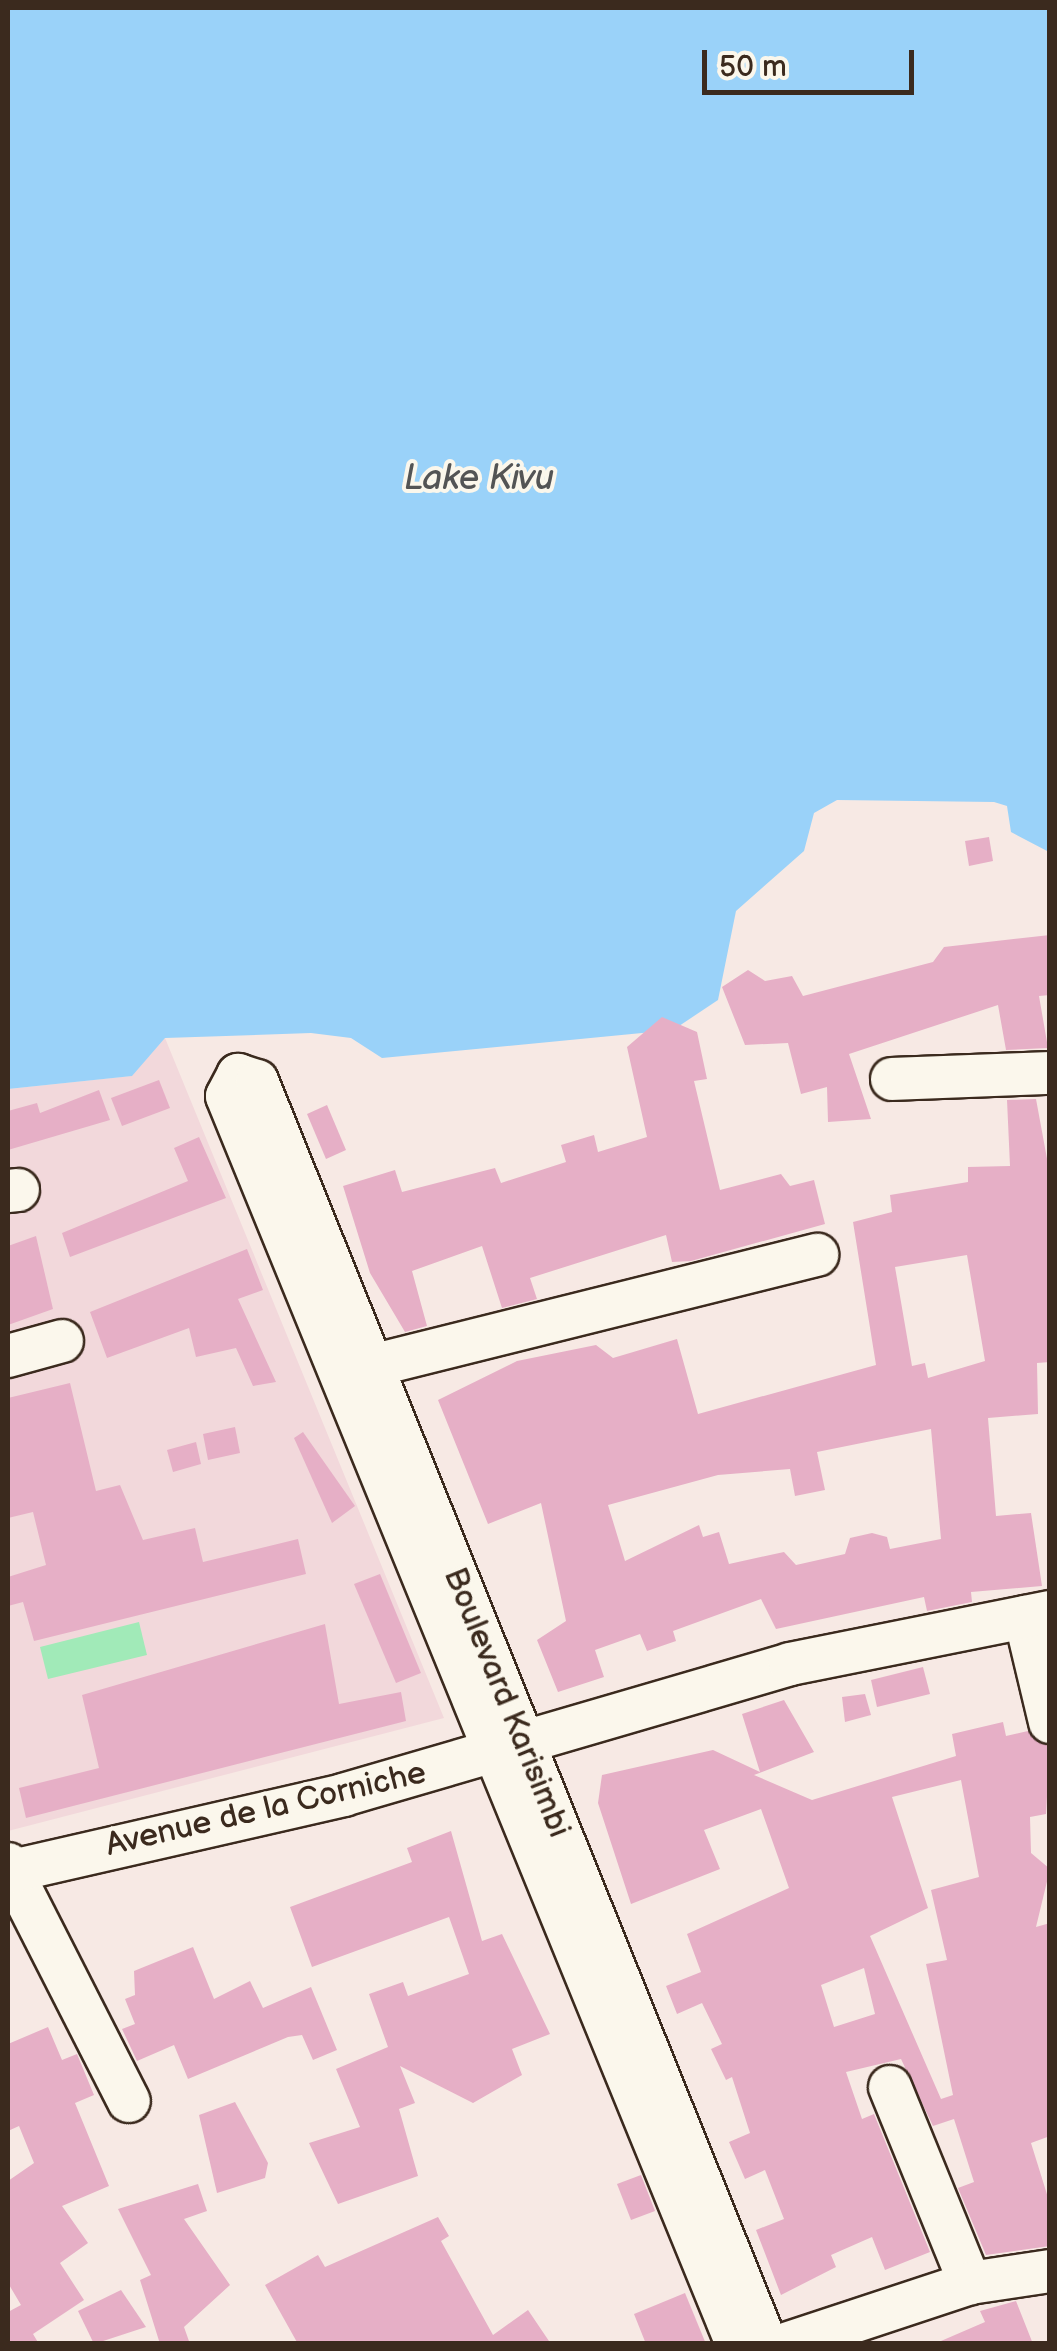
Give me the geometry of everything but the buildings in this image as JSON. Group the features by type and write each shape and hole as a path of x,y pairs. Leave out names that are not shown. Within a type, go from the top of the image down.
{"street":[{"path":"892,1079 1050,1073"},
{"name":"Boulevard Karisimbi","path":"507,1751 371,1366 256,1081 238,1075 227,1096 507,1751 766,2344"},
{"path":"371,1366 817,1255"},
{"path":"8,1356 62,1341"},
{"path":"1037,1615 1050,1722"},
{"name":"Avenue de la Corniche","path":"8,1869 507,1751 790,1664 1037,1615"},
{"path":"507,1751 737,2344"},
{"path":"8,1869 129,2100"},
{"path":"890,2088 970,2283"},
{"path":"786,2344 970,2283 1050,2271"}],"shaded area":[{"path":"165,1038 444,1718 8,1831 8,1089 131,1076"}],"green space":[{"path":"139,1622 147,1655 48,1679 40,1647"}],"water":[{"name":"Lake Kivu","path":"8,8 1049,8 1049,852 1011,832 1007,806 994,802 837,800 814,813 804,851 736,911 718,1000 673,1030 382,1058 351,1038 311,1033 165,1038 132,1076 8,1089"}]}
